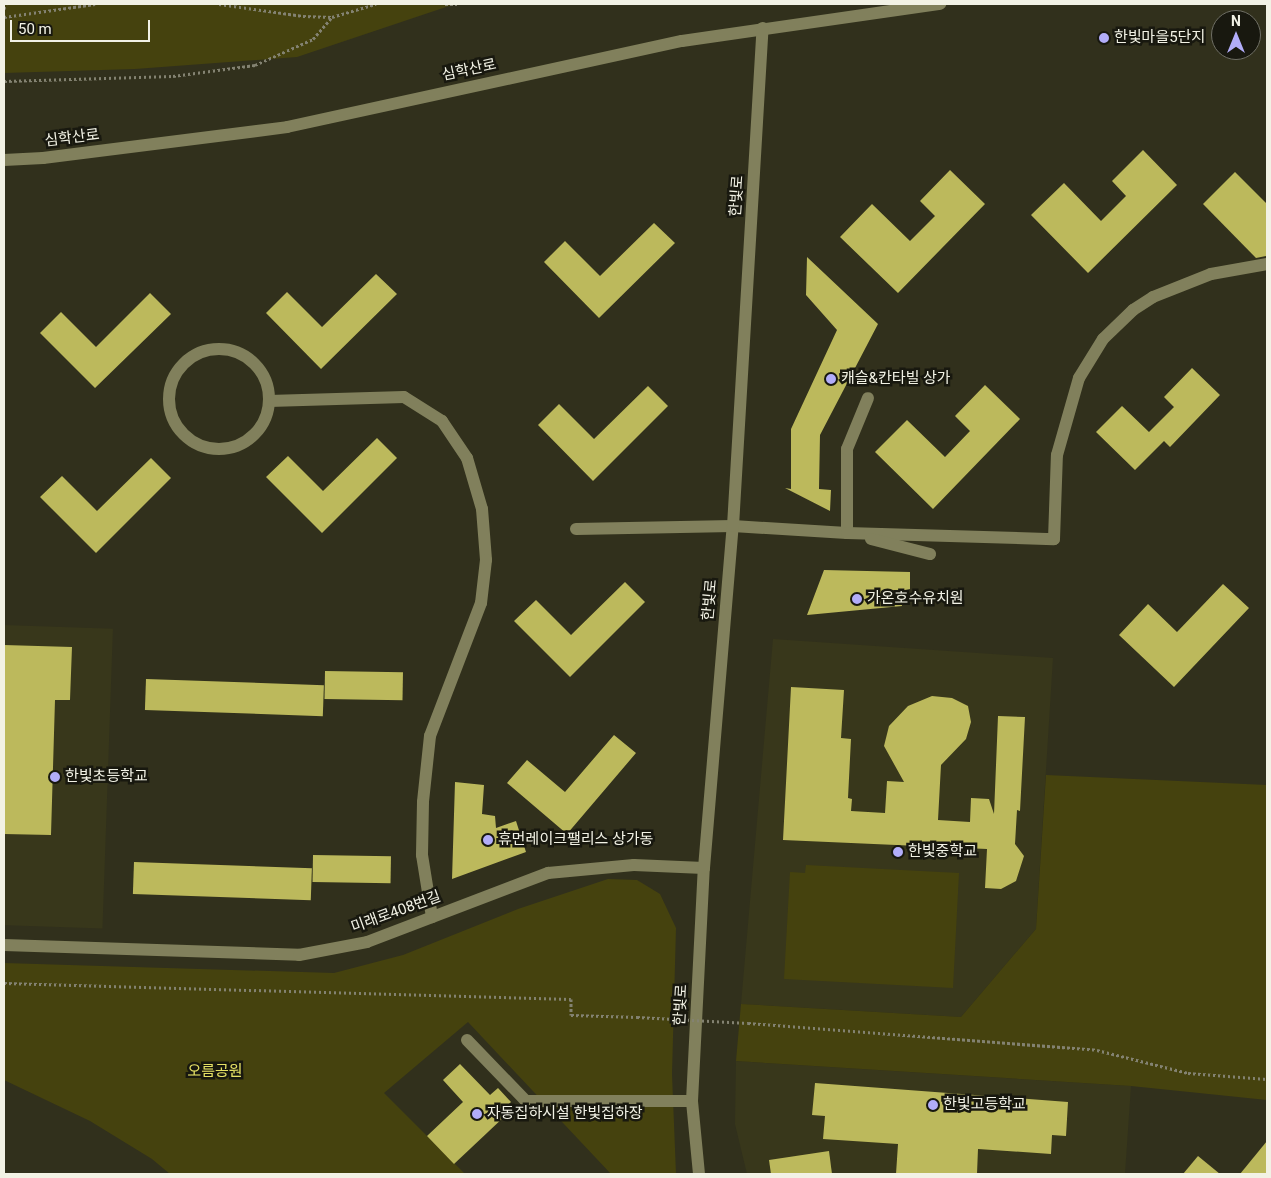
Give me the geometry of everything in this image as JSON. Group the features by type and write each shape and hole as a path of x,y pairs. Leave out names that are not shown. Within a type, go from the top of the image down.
{"street":[{"name":"심학산로","path":"4,160 43,158 286,126 682,41 940,4"},
{"name":"한빛로","path":"699,1174 692,1101 704,868 732,526 764,28"},
{"path":"576,529 732,526 847,533 1054,540 1057,455 1079,378 1103,339 1133,310 1153,297 1212,274 1267,264"},
{"path":"222,348 237,352 251,360 268,385 270,401 266,416 253,436 233,447 217,449 200,445 180,429 169,405 170,388 177,372 189,359 204,351 222,348"},
{"path":"270,401 404,396 442,421 467,458 482,509 486,560 481,603 430,736 423,802 422,855 432,917"},
{"path":"847,533 847,449 868,398"},
{"path":"847,533 930,554"},
{"name":"미래로408번길","path":"4,946 299,955 367,942 548,873 634,865 704,868"},
{"path":"467,1040 526,1101 692,1101"}],"path":[{"path":"4,9 6,4"},
{"path":"4,18 96,4"},
{"path":"219,4 303,16 332,17 376,4"},
{"path":"445,4 456,4"},
{"path":"4,81 173,76 255,65 313,39 332,17"},
{"path":"4,983 571,999 571,1015 748,1023 1097,1050 1188,1073 1267,1079"}],"shaded area":[{"name":"한빛초등학교","path":"4,625 113,629 102,929 4,925"},
{"name":"한빛중학교","path":"773,639 1053,658 1036,929 961,1017 741,1004"},
{"name":"한빛고등학교","path":"736,1061 1131,1086 1125,1174 747,1174 735,1124"}],"green space":[{"path":"4,4 455,4 297,57 135,69 4,73"},
{"path":"1046,775 1267,785 1267,1100 1131,1086 736,1061 741,1004 961,1017 1036,929"},
{"path":"806,865 959,873 953,988 784,979 790,872 805,873"},
{"name":"오름공원","path":"608,879 637,880 660,894 676,928 672,1074 676,1174 611,1174 468,1022 384,1093 465,1174 170,1174 152,1159 90,1121 4,1080 4,963 334,973 403,955 518,909"}],"building":[{"path":"1143,150 1177,185 1088,273 1031,215 1064,183 1101,221 1126,196 1112,181"},
{"path":"950,170 985,204 898,293 840,237 872,204 910,241 935,216 920,201"},
{"path":"1235,172 1267,204 1266,256 1256,258 1203,204"},
{"path":"654,223 675,243 599,318 544,262 565,241 600,276"},
{"name":"캐슬&칸타빌 상가","path":"807,257 878,324 820,435 819,489 831,490 830,511 785,488 791,489 791,429 837,330 806,295"},
{"path":"376,274 397,294 321,369 266,313 287,292 322,327"},
{"path":"150,293 171,314 95,388 40,333 61,312 96,347"},
{"path":"1192,368 1220,395 1170,447 1164,441 1135,470 1096,432 1122,406 1149,432 1174,407 1164,397"},
{"path":"985,385 1020,419 933,509 875,452 907,420 945,457 970,431 955,416"},
{"path":"648,386 668,406 593,481 538,425 559,404 594,439"},
{"path":"377,438 397,458 322,533 266,477 288,456 323,491"},
{"path":"151,458 171,478 96,553 40,497 62,476 97,511"},
{"name":"가온호수유치원","path":"824,570 910,572 910,589 900,591 902,606 807,615"},
{"path":"625,582 645,602 570,677 514,621 536,600 571,635"},
{"path":"1223,584 1249,608 1174,687 1119,635 1148,604 1177,632"},
{"path":"4,645 72,647 70,700 55,700 51,835 4,834"},
{"path":"325,671 403,672 402,700 325,699"},
{"path":"146,679 324,685 323,716 145,710"},
{"path":"791,687 844,690 841,738 851,739 848,798 852,799 851,811 885,813 887,781 904,782 884,746 889,726 908,706 932,696 952,698 968,706 971,722 966,739 941,765 938,820 970,822 971,798 989,799 994,814 998,716 1025,717 1020,811 1017,810 1015,844 1024,856 1016,881 1001,889 985,888 987,849 783,840"},
{"path":"614,735 636,753 567,834 507,783 527,760 565,792"},
{"name":"휴먼레이크팰리스 상가동","path":"455,782 484,785 482,814 495,816 496,828 516,821 526,852 452,879"},
{"path":"313,855 391,856 391,883 313,882"},
{"path":"134,862 312,868 311,900 133,894"},
{"name":"자동집하시설 한빛집하장","path":"460,1064 490,1095 498,1088 511,1102 501,1111 505,1116 454,1164 427,1136 463,1102 443,1080"},
{"path":"815,1083 1068,1102 1066,1136 1052,1135 1051,1154 978,1149 977,1174 896,1174 898,1144 823,1139 825,1116 812,1115"},
{"path":"1267,1141 1267,1174 1240,1174"},
{"path":"829,1151 832,1174 771,1174 769,1160"},
{"path":"1198,1156 1220,1174 1183,1174"}],"place":[{"name":"한빛마을5단지","path":"1104,38"},
{"name":"캐슬&칸타빌 상가","path":"831,379"},
{"name":"가온호수유치원","path":"857,599"},
{"name":"한빛초등학교","path":"55,777"},
{"name":"휴먼레이크팰리스 상가동","path":"488,840"},
{"name":"한빛중학교","path":"898,852"},
{"name":"한빛고등학교","path":"933,1105"},
{"name":"자동집하시설 한빛집하장","path":"477,1114"}]}
